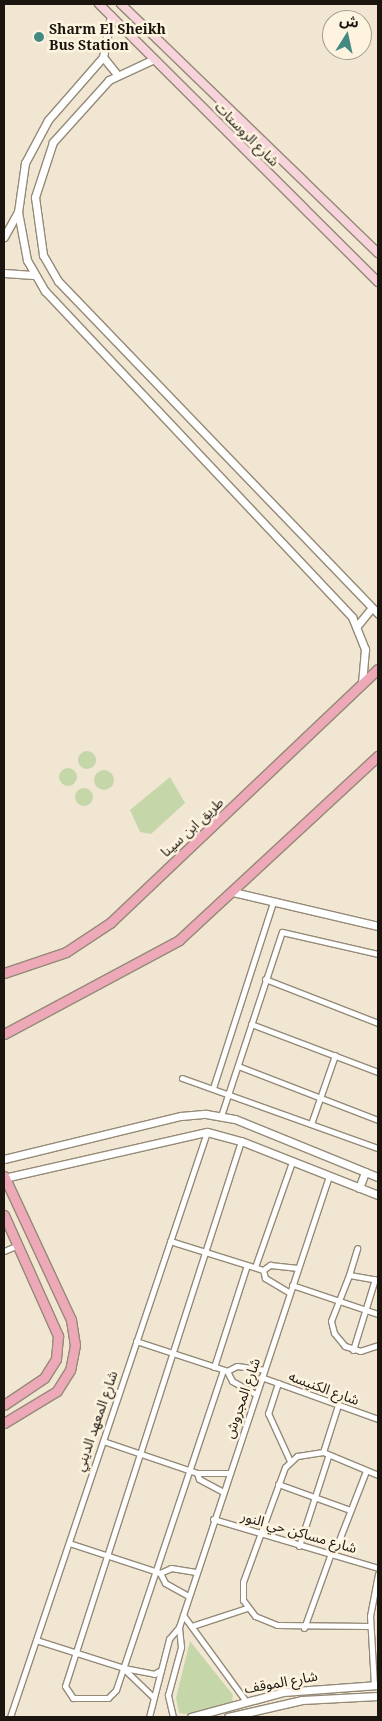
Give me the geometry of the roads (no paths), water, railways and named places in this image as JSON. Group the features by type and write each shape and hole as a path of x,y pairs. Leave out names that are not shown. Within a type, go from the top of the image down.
{"main road":[{"name":"شارع الروستات","path":"99,4 376,279"},
{"name":"شارع الروستات","path":"121,4 378,253"},
{"name":"طريق ابن سينا","path":"4,973 59,955 110,923 378,669"},
{"path":"4,1034 38,1012 163,951 233,892 378,756"},
{"path":"4,1177 71,1320 76,1345 70,1370 57,1391 4,1423"},
{"path":"4,1215 56,1325 58,1348 44,1378 4,1405"}],"street":[{"path":"111,16 103,57 38,134 21,179 18,212 22,244 33,275 357,626 366,655 362,684"},
{"path":"103,57 117,74"},
{"path":"154,59 117,74 61,130 41,168 35,219 48,267 371,609 378,614"},
{"path":"4,237 18,212"},
{"path":"4,273 33,275"},
{"path":"357,626 371,609"},
{"path":"233,892 378,926"},
{"path":"213,1088 273,902"},
{"path":"221,1116 276,940 286,930 378,954"},
{"path":"264,979 378,1023"},
{"path":"251,1024 378,1072"},
{"path":"311,1124 335,1055"},
{"path":"238,1066 378,1120"},
{"path":"182,1078 311,1124 378,1145"},
{"path":"4,1159 180,1116 221,1116 378,1177"},
{"path":"4,1177 207,1132 240,1141 378,1195"},
{"name":"شارع المعهد الديني","path":"10,1717 207,1132"},
{"path":"225,1370 124,1668 111,1696 73,1698 65,1686 240,1141"},
{"path":"255,1267 292,1162"},
{"path":"359,1188 365,1172"},
{"name":"شارع المجروش","path":"173,1717 168,1695 182,1647 179,1627 182,1615 329,1176"},
{"path":"170,1241 263,1270"},
{"path":"4,1252 18,1245"},
{"path":"353,1350 334,1332 337,1300 349,1276 356,1248"},
{"path":"214,1367 247,1265"},
{"path":"263,1270 270,1265 298,1268"},
{"path":"263,1270 265,1278 290,1293"},
{"path":"349,1276 377,1279 353,1350"},
{"path":"292,1285 378,1314"},
{"path":"136,1341 225,1370 237,1366 264,1370"},
{"path":"353,1350 378,1345"},
{"path":"225,1370 232,1381 255,1394"},
{"name":"شارع الكنيسه","path":"261,1377 378,1419"},
{"path":"278,1383 268,1413 290,1460"},
{"path":"323,1452 338,1405"},
{"path":"103,1441 197,1473 229,1472"},
{"path":"323,1452 290,1460 278,1484 243,1582 247,1608 264,1621 304,1628 370,1626"},
{"path":"323,1452 328,1457 378,1475"},
{"path":"299,1546 328,1457"},
{"path":"304,1628 366,1471"},
{"path":"197,1473 199,1479 222,1492"},
{"path":"278,1484 350,1510"},
{"name":"شارع مساكن حي النور","path":"213,1519 299,1546 333,1553 378,1568"},
{"path":"69,1543 158,1572 171,1568 196,1572"},
{"path":"158,1572 166,1584 188,1596"},
{"path":"376,1685 370,1626 378,1574"},
{"path":"192,1626 247,1608"},
{"path":"182,1615 245,1700"},
{"name":"شارع المجروش","path":"148,1717 170,1638 179,1627"},
{"path":"36,1640 124,1668 151,1674 161,1670"},
{"path":"124,1668 153,1697"},
{"name":"شارع الموقف","path":"191,1717 245,1700 318,1687 376,1685"},
{"name":"شارع الموقف","path":"228,1717 302,1700 378,1696"}],"place":[{"name":"Sharm El Sheikh Bus Station","path":"39,37"}]}
